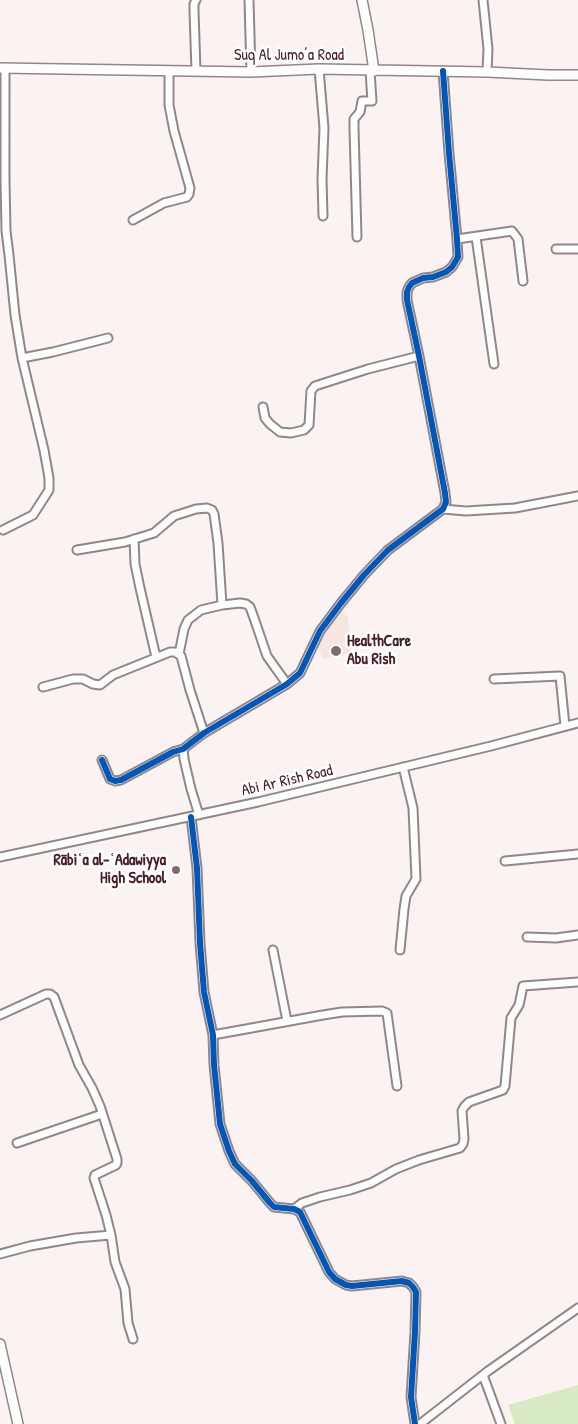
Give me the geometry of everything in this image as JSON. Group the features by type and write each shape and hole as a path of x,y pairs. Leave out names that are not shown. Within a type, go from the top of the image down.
{"main road":[{"path":"362,0 368,30 372,71"},
{"name":"Suq Al Jumo’a Road","path":"3,68 251,72 319,69 578,75"},
{"path":"0,1344 18,1424"}],"street":[{"path":"196,0 194,11 196,71"},
{"path":"249,0 251,72"},
{"path":"483,0 488,49 487,72"},
{"path":"3,68 6,232 15,315 22,358 44,450 50,490 33,515 3,530"},
{"path":"319,69 324,128 323,216"},
{"path":"132,220 164,203 187,197 190,194 169,105 169,71"},
{"path":"357,237 354,119 360,112 362,101 372,101 372,71"},
{"path":"102,760 110,779 115,781 121,780 173,752 183,749 204,733 287,684 300,673 320,631 364,575 388,550 443,509 446,502 445,493 407,300 409,287 412,283 446,272 452,267 458,257 443,71"},
{"path":"458,239 512,231 518,239 524,281"},
{"path":"476,237 494,364"},
{"path":"556,249 578,249"},
{"path":"22,358 108,338"},
{"path":"263,407 270,424 280,432 291,434 304,430 310,425 311,392 315,386 368,369 419,356"},
{"path":"443,509 466,512 515,508 578,496"},
{"path":"77,550 134,539 154,533 174,516 207,508 212,510 214,514 222,605"},
{"path":"134,539 135,564 156,657"},
{"path":"204,733 179,654 184,629 188,620 201,610 240,603 250,607 267,656 287,684"},
{"path":"43,687 73,679 83,679 100,685 113,675 156,657 170,652 179,654"},
{"path":"494,680 560,676 565,726"},
{"name":"Abi Ar Rish Road","path":"0,857 191,817 491,746 578,723"},
{"path":"183,749 191,789 199,815"},
{"path":"400,950 406,896 416,879 413,808 403,767"},
{"path":"191,817 197,877 202,976 213,1035 217,1107 220,1124 229,1151 235,1164 252,1180 274,1207 294,1209 300,1212 324,1264 335,1279 346,1285 402,1281 413,1286 416,1292 411,1397 415,1424"},
{"path":"505,861 578,854"},
{"path":"527,937 556,938 578,935"},
{"path":"273,950 287,1021"},
{"path":"294,1209 302,1203 320,1197 371,1184 396,1169 460,1148 464,1144 462,1111 464,1107 469,1102 503,1090 505,1086 511,1018 520,1004 523,986 578,982"},
{"path":"0,1015 46,994 54,997 79,1065 100,1106 117,1163 95,1175 94,1178 106,1214 115,1262 125,1289 128,1323 132,1339"},
{"path":"213,1035 342,1012 387,1012 397,1086"},
{"path":"17,1143 102,1114"},
{"path":"0,1254 30,1246 111,1234"},
{"path":"420,1424 483,1375 578,1308"},
{"path":"483,1375 501,1424"}],"shaded area":[{"path":"341,609 348,617 351,652 323,659 317,645"}],"green space":[{"path":"578,1385 578,1424 515,1424 508,1405"}],"cycle path":[{"path":"102,760 110,779 115,781 121,780 173,752 183,749 204,733 287,684 300,673 320,631 364,575 388,550 443,509 446,502 445,493 407,300 407,292 412,283 446,272 452,267 458,257 443,71"},
{"path":"191,817 197,868 204,992 213,1035 220,1124 229,1151 235,1164 274,1207 294,1209 300,1212 329,1272 335,1279 352,1286 402,1281 409,1283 413,1287 416,1292 411,1397 415,1424"}],"place":[{"name":"HealthCare Abu Rish","path":"336,651"},
{"name":"Rābiʿa al-ʿAdawiyya High School","path":"176,870"}]}
